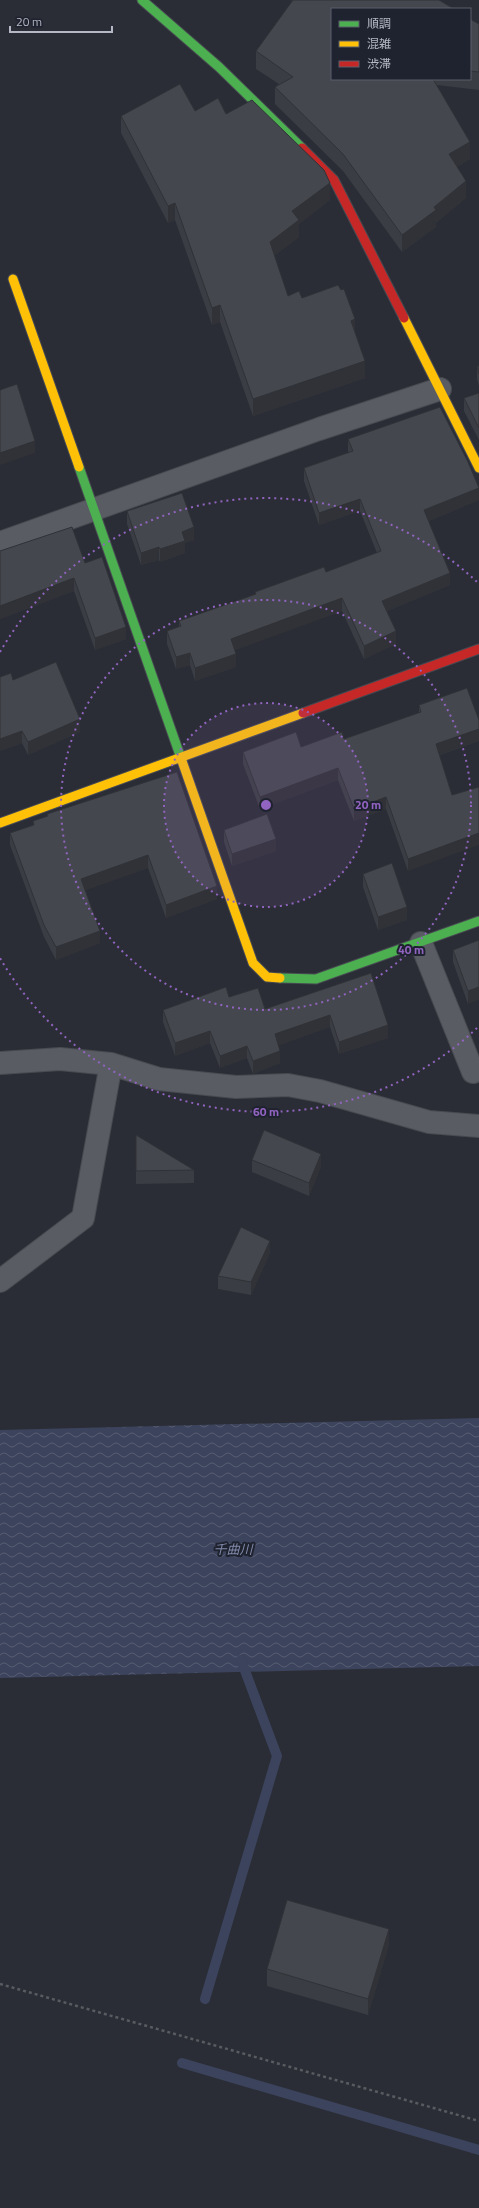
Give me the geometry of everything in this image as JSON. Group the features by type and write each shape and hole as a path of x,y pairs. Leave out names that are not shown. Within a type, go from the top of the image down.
{"street":[{"path":"142,0 219,67 334,180 479,468"},
{"path":"13,279 253,963 266,978 316,979 421,943 479,921"},
{"path":"0,543 318,429 440,389"},
{"path":"0,823 479,649"},
{"path":"421,943 473,1072"},
{"path":"0,1063 60,1059 111,1064 159,1079 236,1087 288,1086 320,1091 429,1122 479,1126"},
{"path":"0,1281 83,1218 111,1064"}],"path":[{"path":"0,1984 479,2121"}],"water":[{"name":"千曲川","path":"479,1418 479,1666 0,1678 0,1430"}],"building":[{"path":"293,0 439,0 452,8 331,8 331,80 434,80 470,142 449,154 466,181 434,207 436,210 402,235 343,154 275,87 293,77 256,51"},
{"path":"471,20 479,24 479,72 471,71"},
{"path":"180,84 195,111 218,98 226,114 252,100 324,170 330,183 292,211 299,220 270,242 288,296 299,291 302,298 338,285 341,290 344,289 355,319 351,321 365,361 253,399 220,305 212,308 175,203 168,206 121,116"},
{"path":"17,384 35,441 0,453 0,390"},
{"path":"479,393 479,428 464,398"},
{"path":"440,407 468,462 479,488 424,510 450,573 382,601 396,631 364,646 342,598 231,639 236,654 195,668 190,653 176,657 167,631 181,626 179,621 256,594 255,592 324,567 326,572 381,551 360,499 319,513 304,468 353,451 348,439"},
{"path":"182,493 194,527 182,532 185,541 141,553 127,511"},
{"path":"72,527 85,563 102,557 126,627 95,638 74,578 0,606 0,551"},
{"path":"56,662 80,719 28,742 22,731 0,739 0,677 11,673 13,680"},
{"path":"467,688 479,720 479,729 436,744 452,795 479,787 479,833 408,859 386,797 354,809 338,768 260,797 243,752 296,732 301,747 342,732 344,739 421,712 419,705"},
{"path":"177,772 217,886 166,905 148,855 81,879 100,931 56,947 44,925 10,833 34,825 33,821 48,816 47,814"},
{"path":"267,814 276,839 232,854 224,830"},
{"path":"392,863 407,907 378,917 363,874"},
{"path":"479,940 479,987 468,991 453,950"},
{"path":"371,973 388,1025 339,1042 330,1015 275,1034 280,1051 253,1061 247,1046 220,1056 210,1031 175,1043 163,1010 226,987 229,997 258,988 265,1009"},
{"path":"264,1130 321,1154 309,1183 252,1160"},
{"path":"136,1135 194,1170 136,1171"},
{"path":"241,1227 270,1241 251,1282 218,1276"},
{"path":"287,1900 389,1929 368,1999 267,1969"}],"waterway":[{"path":"205,1999 277,1756 241,1660"},
{"path":"182,2063 479,2150"}],"traffic: fast":[{"path":"142,0 219,67 302,148"},
{"path":"79,467 182,761"},
{"path":"280,978 316,979 479,921"}],"traffic: slow":[{"path":"13,279 79,467"},
{"path":"404,318 479,468"},
{"path":"0,823 303,713"},
{"path":"182,761 253,963 267,977 280,978"}],"traffic: jam":[{"path":"302,148 334,180 404,318"},
{"path":"303,713 479,649"}]}
